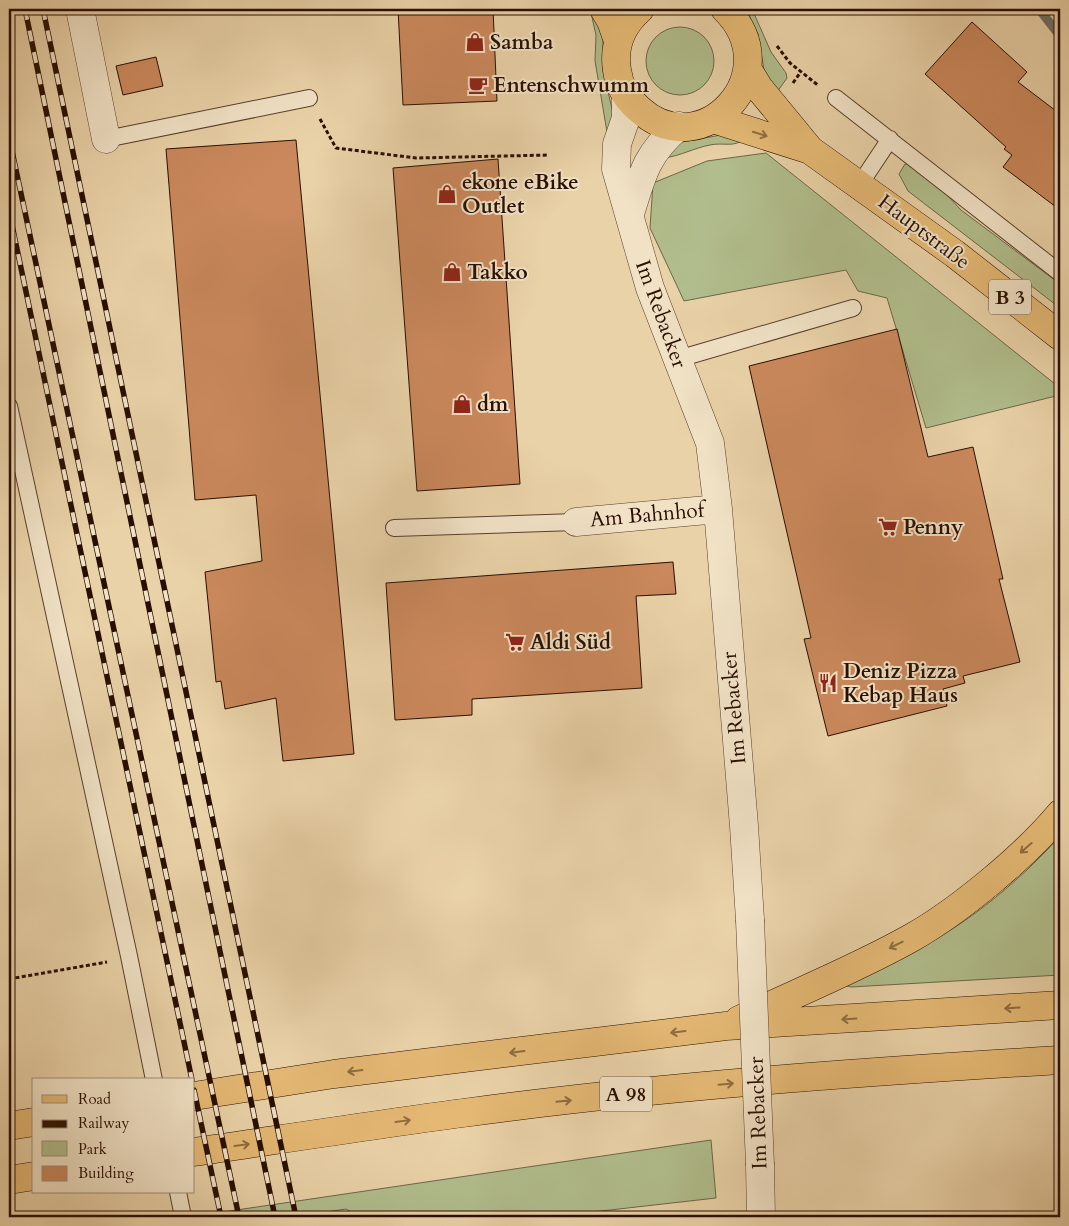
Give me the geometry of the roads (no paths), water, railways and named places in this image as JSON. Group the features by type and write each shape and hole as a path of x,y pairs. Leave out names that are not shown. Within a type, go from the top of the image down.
{"main road":[{"path":"604,9 611,21 618,41"},
{"path":"640,9 628,22 618,41 616,68 626,94 643,113 660,122 679,126 691,126 714,119 737,98 748,70"},
{"name":"B 3","path":"725,9 740,26 744,36 749,58 748,70"},
{"name":"Hauptstraße","path":"748,70 759,88 810,150"},
{"name":"Hauptstraße","path":"714,119 810,150 860,184 955,254 1060,336"},
{"path":"726,1026 912,937 973,895 1044,833 1060,814"},
{"path":"195,1096 334,1074 726,1026 1060,1005"},
{"name":"A 98","path":"195,1152 464,1112 701,1086 862,1072 1060,1060"},
{"path":"9,1126 32,1122"},
{"path":"9,1180 32,1176"}],"street":[{"path":"80,9 106,139"},
{"name":"Im Rebacker","path":"626,94 626,118 617,144 616,169 650,288 710,443 718,509 750,920 761,1217"},
{"path":"630,214 649,159 663,140 679,126"},
{"name":"Am Bahnhof","path":"576,522 718,509"}],"lane":[{"path":"106,139 309,98"},
{"path":"836,98 1060,273"},
{"path":"860,184 890,139"},
{"path":"678,360 853,308"},
{"path":"9,406 129,956 154,1078"},
{"path":"394,528 576,522"},
{"path":"178,1194 183,1217"}],"waterway":[{"path":"1039,9 1060,36"}],"railway":[{"path":"25,9 275,1217"},
{"path":"43,9 296,1217"},
{"path":"9,137 239,1217"},
{"path":"9,211 192,1078"},
{"path":"195,1095 221,1217"}],"place":[{"name":"Samba","path":"475,42"},
{"name":"Entenschwumm","path":"478,85"},
{"name":"ekone eBike Outlet","path":"447,194"},
{"name":"Takko","path":"452,272"},
{"name":"dm","path":"462,404"},
{"name":"Penny","path":"888,527"},
{"name":"Aldi Süd","path":"515,642"},
{"name":"Deniz Pizza Kebap Haus","path":"828,683"}]}
